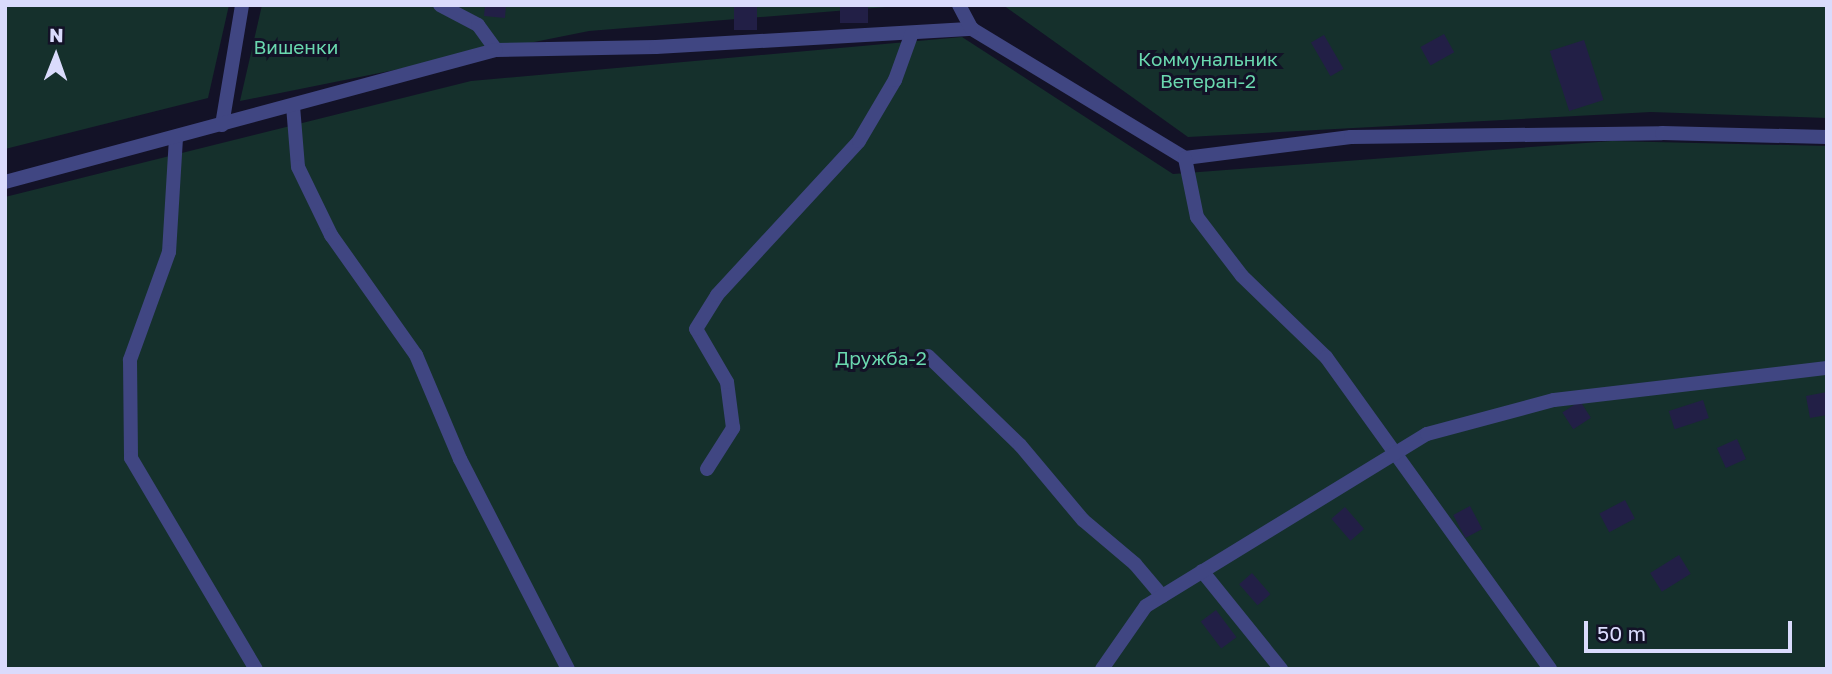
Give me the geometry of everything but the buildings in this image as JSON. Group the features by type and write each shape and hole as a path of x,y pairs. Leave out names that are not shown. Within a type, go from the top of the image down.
{"lane":[{"path":"222,125 242,5"},
{"path":"440,5 478,25 496,50"},
{"path":"959,5 972,29 1185,158 1351,137 1662,133 1827,137"},
{"path":"5,182 496,50 656,47 972,29"},
{"path":"707,469 733,428 727,382 696,329 717,295 859,141 895,79 912,33"},
{"path":"293,106 298,167 331,235 416,355 460,459 568,669"},
{"path":"176,138 169,252 130,360 131,458 256,669"},
{"path":"1185,158 1197,217 1242,276 1326,357 1397,452 1549,669"},
{"path":"928,356 1020,444 1083,520 1135,564 1162,596"},
{"path":"1102,669 1146,606 1427,433 1553,400 1827,368"},
{"path":"1202,571 1281,669"}],"green space":[{"path":"5,5 229,5 208,98 5,149"},
{"name":"Вишенки","path":"262,5 911,5 589,31 240,101"},
{"name":"Коммунальник Ветеран-2","path":"1003,5 1827,5 1827,118 1651,112 1188,137"},
{"name":"Дружба-2","path":"962,37 1173,174 1612,141 1827,146 1827,669 5,669 5,197 471,81"}]}
